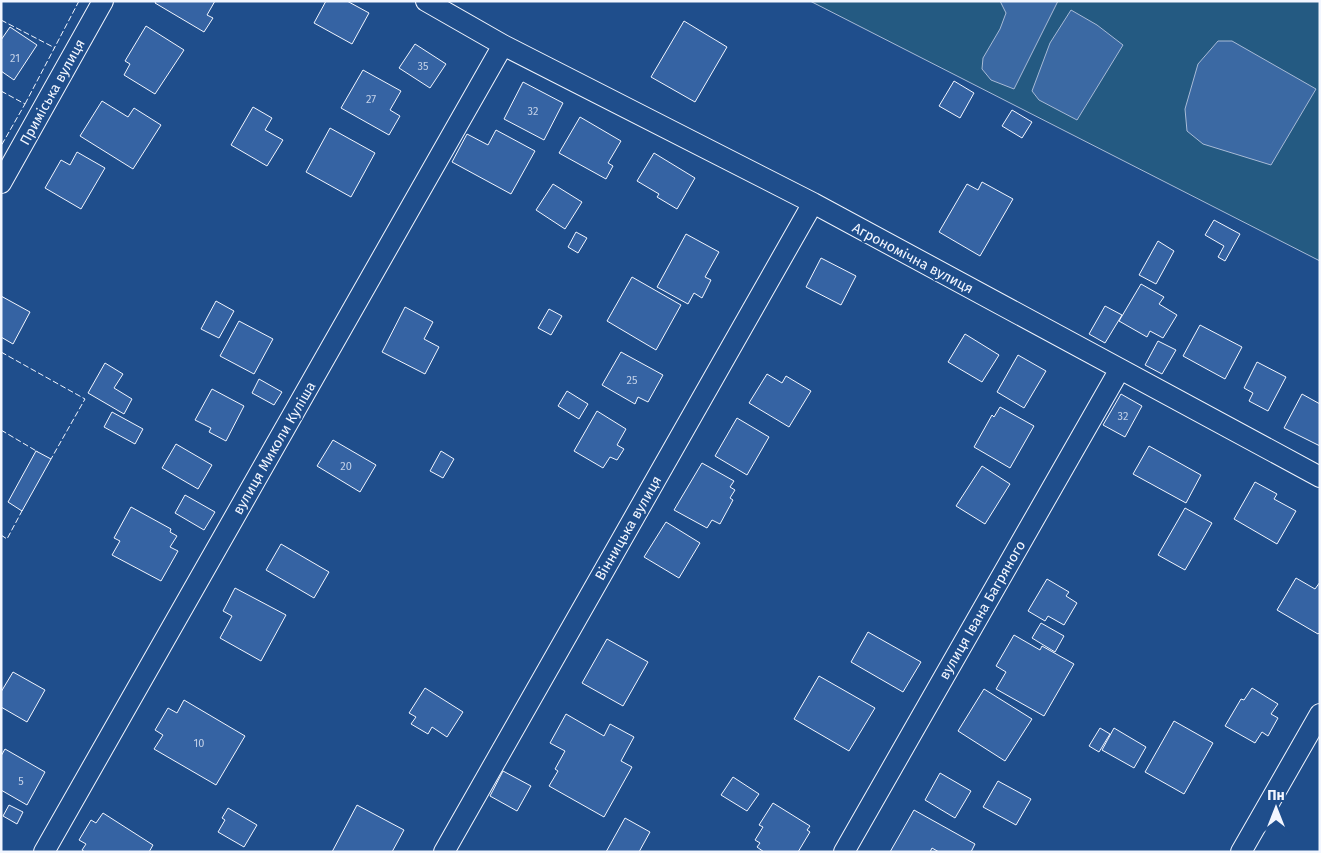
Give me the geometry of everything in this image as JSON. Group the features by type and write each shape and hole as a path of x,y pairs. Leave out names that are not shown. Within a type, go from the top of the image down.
{"street":[{"name":"Приміська вулиця","path":"1,184 103,1"},
{"path":"426,1 503,45"},
{"name":"Агрономічна вулиця","path":"503,45 813,203 1320,477"},
{"name":"вулиця Миколи Куліша","path":"44,852 503,45"},
{"name":"Вінницька вулиця","path":"444,852 813,203"},
{"name":"вулиця Івана Багряного","path":"844,852 1120,369"},
{"path":"1241,852 1320,714"}],"shaded area":[{"path":"810,1 1320,1 1320,261"},
{"path":"1000,1 1058,1 1014,89 991,80 982,69 983,58 1000,29 1006,13"},
{"path":"1071,10 1097,25 1123,45 1077,120 1039,100 1032,91 1050,43"},
{"path":"1218,41 1232,41 1316,89 1271,165 1203,144 1187,131 1185,109 1198,64"}],"building":[{"path":"156,1 215,1 207,15 213,18 204,32 155,3"},
{"path":"326,1 347,1 369,13 352,44 314,23"},
{"path":"684,21 727,47 695,102 651,77"},
{"path":"146,26 184,50 155,94 124,75 130,64 125,61"},
{"path":"10,27 37,45 14,80 1,71 1,40"},
{"path":"415,44 446,64 430,88 399,68"},
{"path":"363,70 401,91 390,110 400,116 389,135 341,108"},
{"path":"954,81 974,93 960,118 939,106"},
{"path":"523,82 563,103 544,140 504,119"},
{"path":"102,101 128,117 134,108 161,125 133,169 80,136"},
{"path":"253,107 272,118 265,130 283,140 267,166 231,145"},
{"path":"1012,110 1032,122 1022,138 1002,126"},
{"path":"580,117 621,141 608,163 613,166 606,179 559,153"},
{"path":"330,128 375,153 351,197 306,172"},
{"path":"496,130 535,151 511,194 452,162 467,134 488,145"},
{"path":"77,152 105,168 81,209 45,188 61,160 70,165"},
{"path":"654,153 695,178 677,209 657,197 659,194 637,181"},
{"path":"982,182 1013,199 980,256 939,232 967,184 978,190"},
{"path":"553,184 582,202 565,229 536,210"},
{"path":"1214,220 1240,234 1225,261 1218,257 1224,246 1205,235"},
{"path":"576,232 587,238 578,253 568,247"},
{"path":"686,234 719,252 705,277 711,280 702,298 694,293 688,304 657,287"},
{"path":"1158,241 1174,251 1156,284 1139,275"},
{"path":"821,258 856,276 841,305 806,287"},
{"path":"632,277 681,305 656,350 607,321"},
{"path":"1141,284 1164,297 1159,304 1177,315 1163,338 1150,331 1147,337 1119,321"},
{"path":"1,296 30,312 13,344 1,337"},
{"path":"216,301 234,311 219,338 201,329"},
{"path":"1105,306 1122,315 1105,343 1089,334"},
{"path":"405,307 433,322 424,339 439,347 425,374 382,352"},
{"path":"549,309 562,316 551,335 538,328"},
{"path":"239,321 273,339 254,374 220,356"},
{"path":"1200,325 1242,347 1225,379 1183,356"},
{"path":"965,334 999,355 982,382 948,362"},
{"path":"1158,341 1176,350 1162,374 1145,365"},
{"path":"621,352 663,375 648,402 638,397 635,404 602,385"},
{"path":"1018,355 1046,371 1024,408 997,392"},
{"path":"1257,362 1286,377 1268,411 1249,401 1253,393 1244,388"},
{"path":"105,363 123,374 114,388 132,399 124,414 88,393"},
{"path":"767,374 782,383 786,376 811,391 789,427 749,403"},
{"path":"259,379 282,392 274,405 252,393"},
{"path":"212,389 244,406 226,441 209,432 211,428 195,420"},
{"path":"567,391 588,404 579,419 558,406"},
{"path":"1121,394 1142,406 1125,437 1103,425"},
{"path":"1302,394 1320,404 1320,446 1284,428"},
{"path":"1000,407 1034,426 1010,468 974,447 992,415 994,417"},
{"path":"597,411 626,429 617,445 624,449 617,460 610,457 603,468 574,451"},
{"path":"112,412 143,429 135,444 104,427"},
{"path":"737,418 769,437 747,475 715,456"},
{"path":"333,440 376,465 360,492 317,466"},
{"path":"176,444 212,465 198,489 162,468"},
{"path":"1149,446 1201,475 1186,503 1133,474"},
{"path":"36,451 51,459 22,511 8,502"},
{"path":"441,451 454,459 443,478 430,471"},
{"path":"702,463 734,481 730,487 735,490 730,498 733,500 720,524 712,520 707,528 674,510"},
{"path":"982,466 1010,484 985,524 956,506"},
{"path":"1255,482 1277,494 1274,499 1296,511 1277,544 1234,519"},
{"path":"185,495 215,512 204,530 175,513"},
{"path":"131,507 171,529 170,532 177,536 170,547 178,551 161,581 112,555 120,541 114,538"},
{"path":"1185,508 1212,523 1185,570 1158,555"},
{"path":"666,522 700,543 679,578 644,557"},
{"path":"281,544 329,572 314,598 266,570"},
{"path":"1296,578 1315,589 1320,582 1320,632 1318,634 1277,610"},
{"path":"1047,579 1069,592 1066,596 1077,603 1064,625 1048,616 1045,621 1028,611"},
{"path":"235,588 286,615 261,661 220,638 232,616 223,611"},
{"path":"1041,623 1064,636 1055,652 1032,638"},
{"path":"868,632 921,662 903,692 851,662"},
{"path":"1014,635 1040,650 1042,646 1074,664 1044,716 996,689 1006,672 996,666"},
{"path":"607,639 648,662 623,706 582,683"},
{"path":"13,672 45,690 27,722 1,707 1,692"},
{"path":"819,676 875,708 849,751 794,719"},
{"path":"425,688 463,712 447,737 432,727 428,734 411,724 416,717 409,713"},
{"path":"1252,688 1278,704 1271,714 1278,718 1268,736 1262,732 1255,743 1225,726 1241,699 1244,700"},
{"path":"984,689 1032,719 1005,761 958,731"},
{"path":"184,700 245,736 216,785 154,749 163,735 155,730 168,708 177,713"},
{"path":"566,714 604,736 610,724 634,737 621,761 632,767 604,817 549,786 558,771 555,769 565,751 550,743"},
{"path":"1174,721 1213,743 1184,794 1145,772"},
{"path":"1100,728 1110,734 1099,752 1089,746"},
{"path":"1114,728 1146,747 1134,768 1102,750"},
{"path":"5,749 45,772 27,805 1,790 1,756"},
{"path":"503,771 531,786 517,811 490,796"},
{"path":"940,773 971,791 955,818 925,800"},
{"path":"733,777 759,794 747,811 721,795"},
{"path":"998,781 1031,799 1016,825 983,807"},
{"path":"773,803 810,826 807,830 810,832 798,852 764,852 757,847 760,843 755,840 763,827 759,825"},
{"path":"9,805 23,812 17,824 3,816"},
{"path":"357,805 404,830 392,852 332,852"},
{"path":"228,808 257,825 244,847 218,832 225,820 222,818"},
{"path":"914,810 975,844 971,852 939,852 932,848 930,852 890,852"},
{"path":"103,813 153,845 149,852 85,852 82,850 86,844 79,840 91,820 96,823"},
{"path":"625,818 650,832 639,852 606,852"}],"fence":[{"path":"25,104 79,1"},
{"path":"1,20 55,48"},
{"path":"1,91 25,104 1,146"},
{"path":"1,352 85,399 51,459"},
{"path":"1,430 38,452"},
{"path":"1,535 7,539 23,509"}]}
